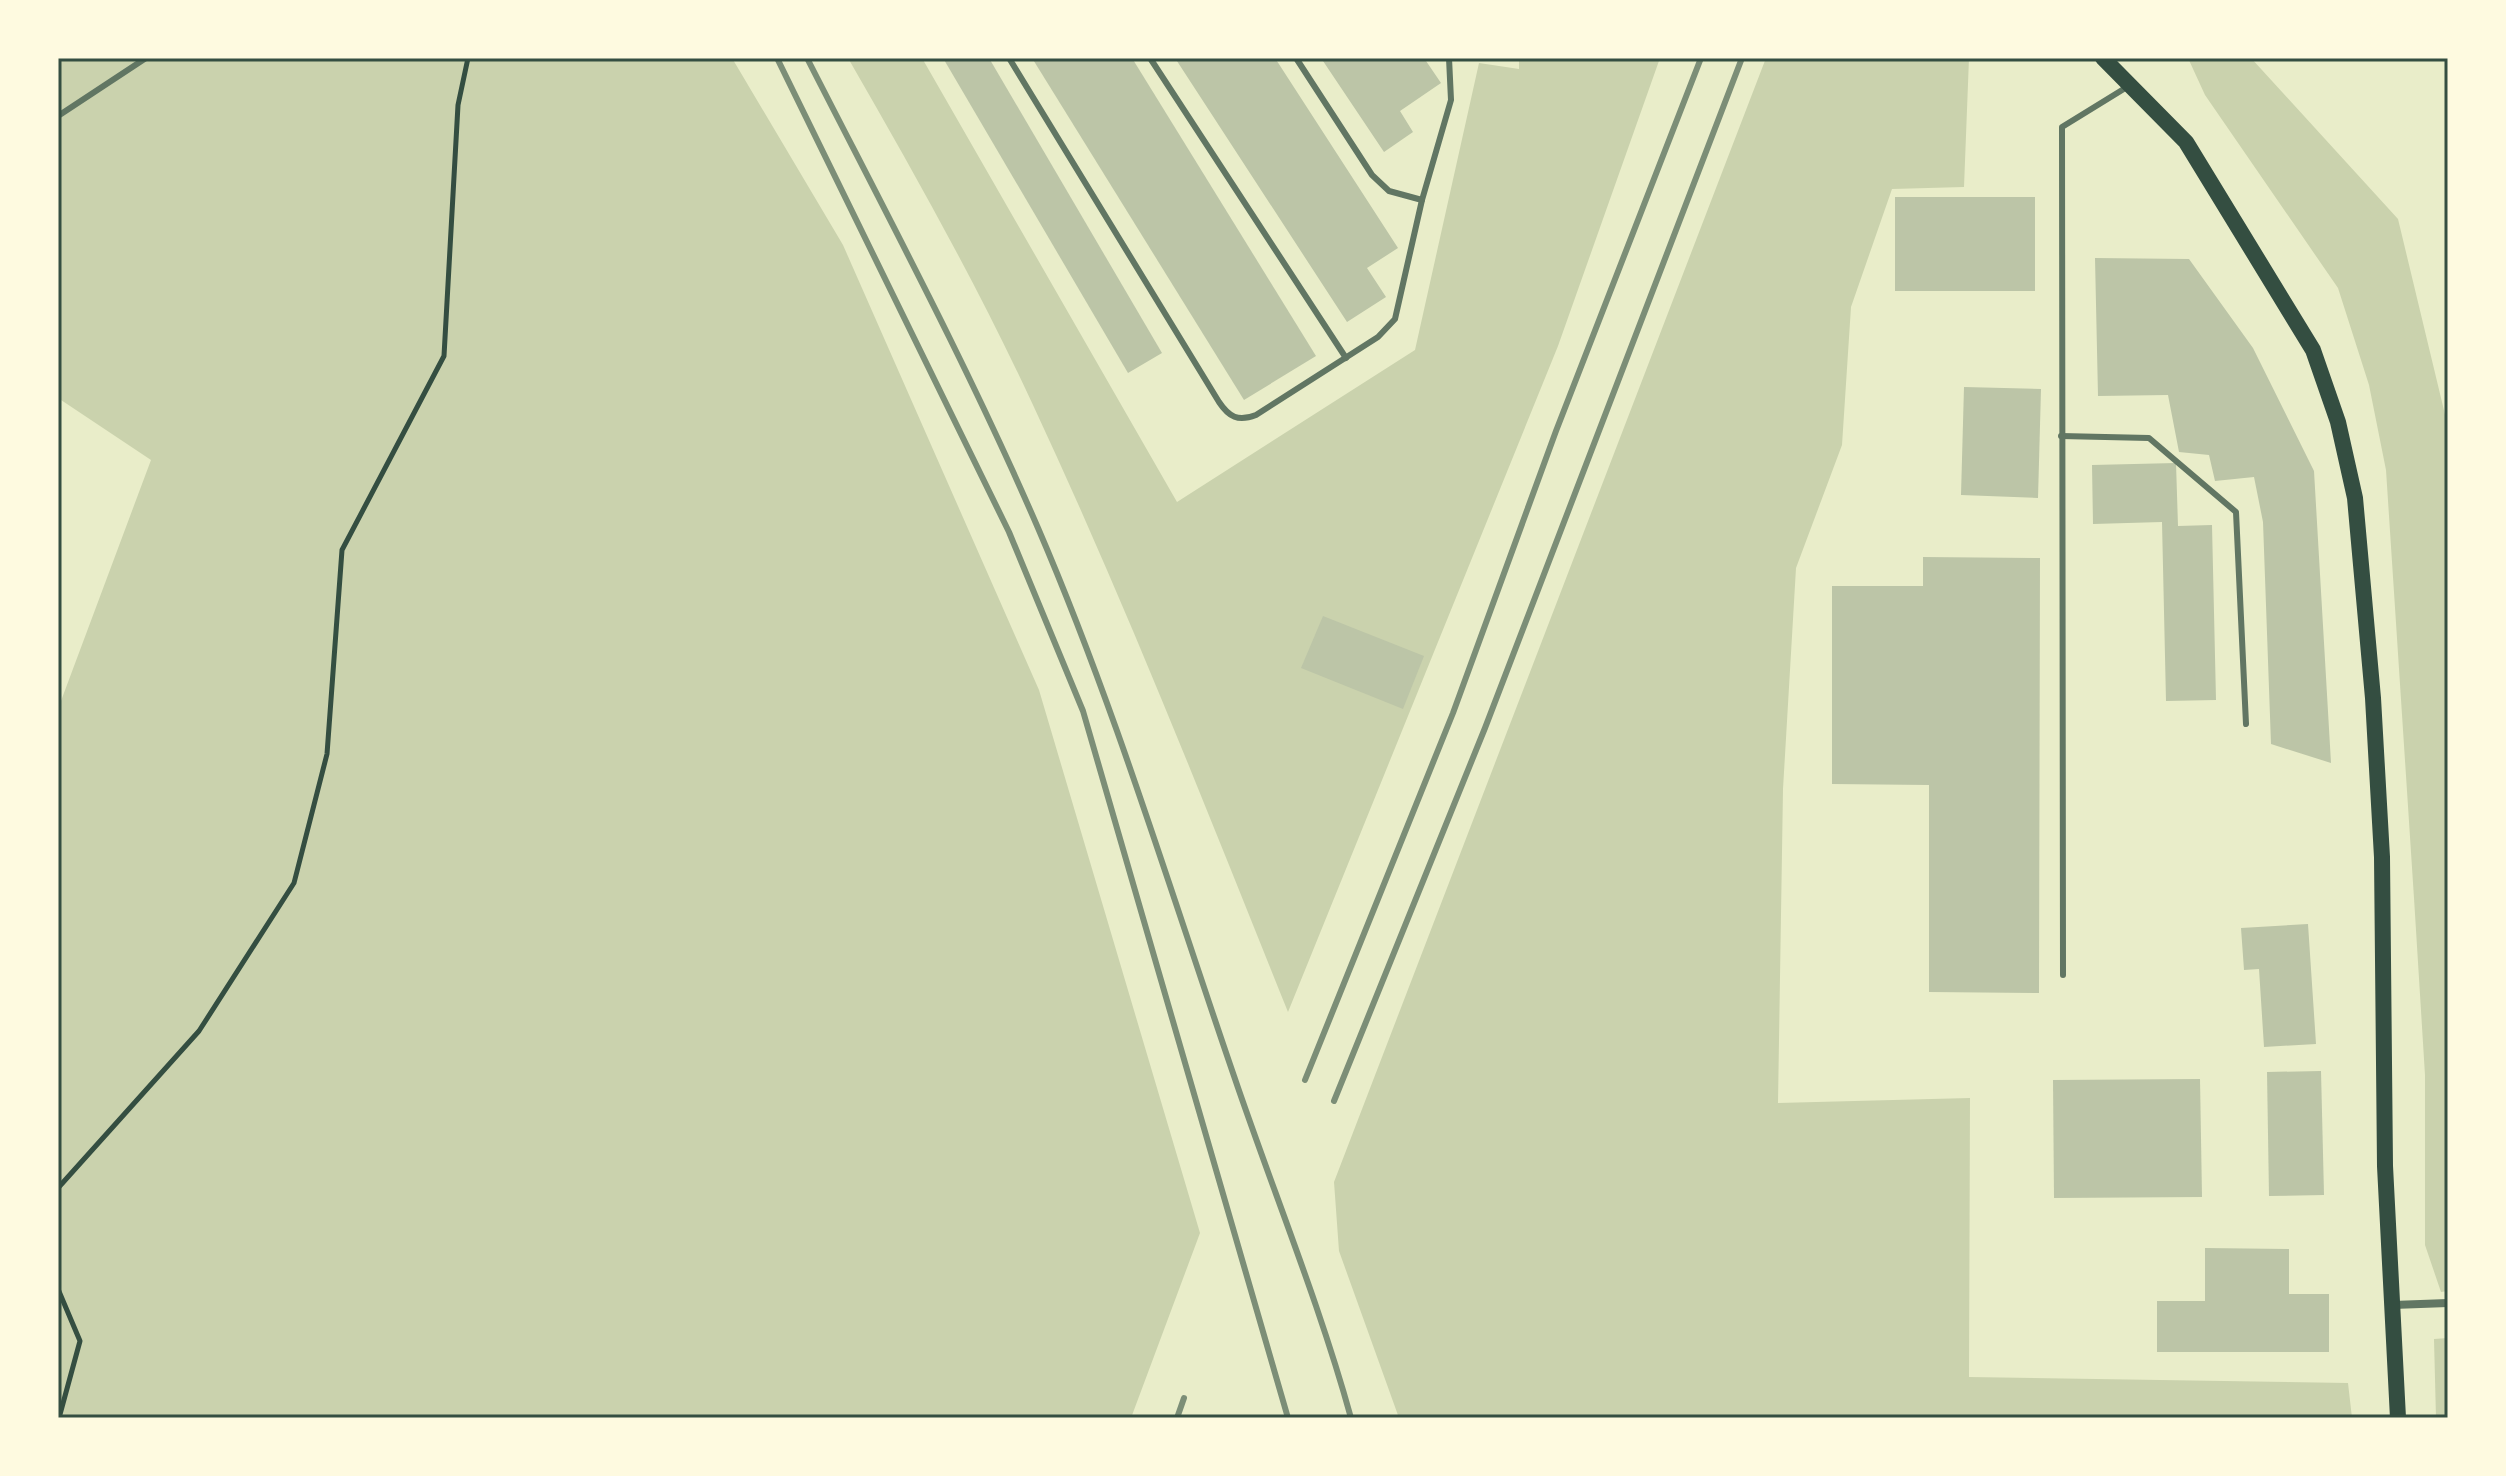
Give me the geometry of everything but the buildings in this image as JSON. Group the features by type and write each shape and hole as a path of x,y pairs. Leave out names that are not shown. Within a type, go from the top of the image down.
{"main road":[{"path":"2103,58 2186,142 2313,350 2338,422 2355,498 2373,698 2382,857 2385,1166 2398,1418"}],"street":[{"path":"2392,1305 2448,1303"}],"lane":[{"path":"58,116 146,58"},
{"path":"1009,58 1228,414 1242,419 1256,415 1378,337 1400,308 1422,200 1451,100 1449,58"},
{"path":"1150,58 1346,358"},
{"path":"1296,58 1372,175 1389,191 1422,200"},
{"path":"2063,975 2062,127 2130,85"},
{"path":"2061,436 2149,438 2236,512 2246,724"}],"path":[{"path":"58,1188 199,1031 294,883 327,754 342,550 444,356 458,105 468,58"},
{"path":"58,1289 80,1341 59,1418"}],"green space":[{"path":"58,58 732,58 843,245 1039,690 1200,1233 1131,1418 58,1418 58,709 151,460 58,398"},
{"path":"848,58 922,58 1177,502 1415,350 1479,63 1519,69 1519,58 1660,58 1558,346 1288,1012 1133,631 1033,405 921,186"},
{"path":"1766,58 1969,58 1964,187 1892,189 1851,307 1842,445 1796,568 1783,789 1778,1103 1970,1098 1969,1377 2348,1383 2352,1418 1399,1418 1339,1251 1334,1182"},
{"path":"2188,58 2251,58 2398,219 2448,427 2448,1291 2441,1292 2425,1245 2425,1075 2414,898 2386,470 2369,385 2338,288 2205,95"},
{"path":"2448,1338 2448,1418 2436,1418 2434,1339"}],"railway":[{"path":"777,58 1009,532 1083,711 1288,1418"},
{"path":"807,58 984,409 1066,595 1141,800 1325,1332 1351,1418"},
{"path":"1305,1080 1453,713 1556,431 1701,58"},
{"path":"1334,1101 1485,728 1742,58"},
{"path":"1177,1418 1184,1398"}]}
